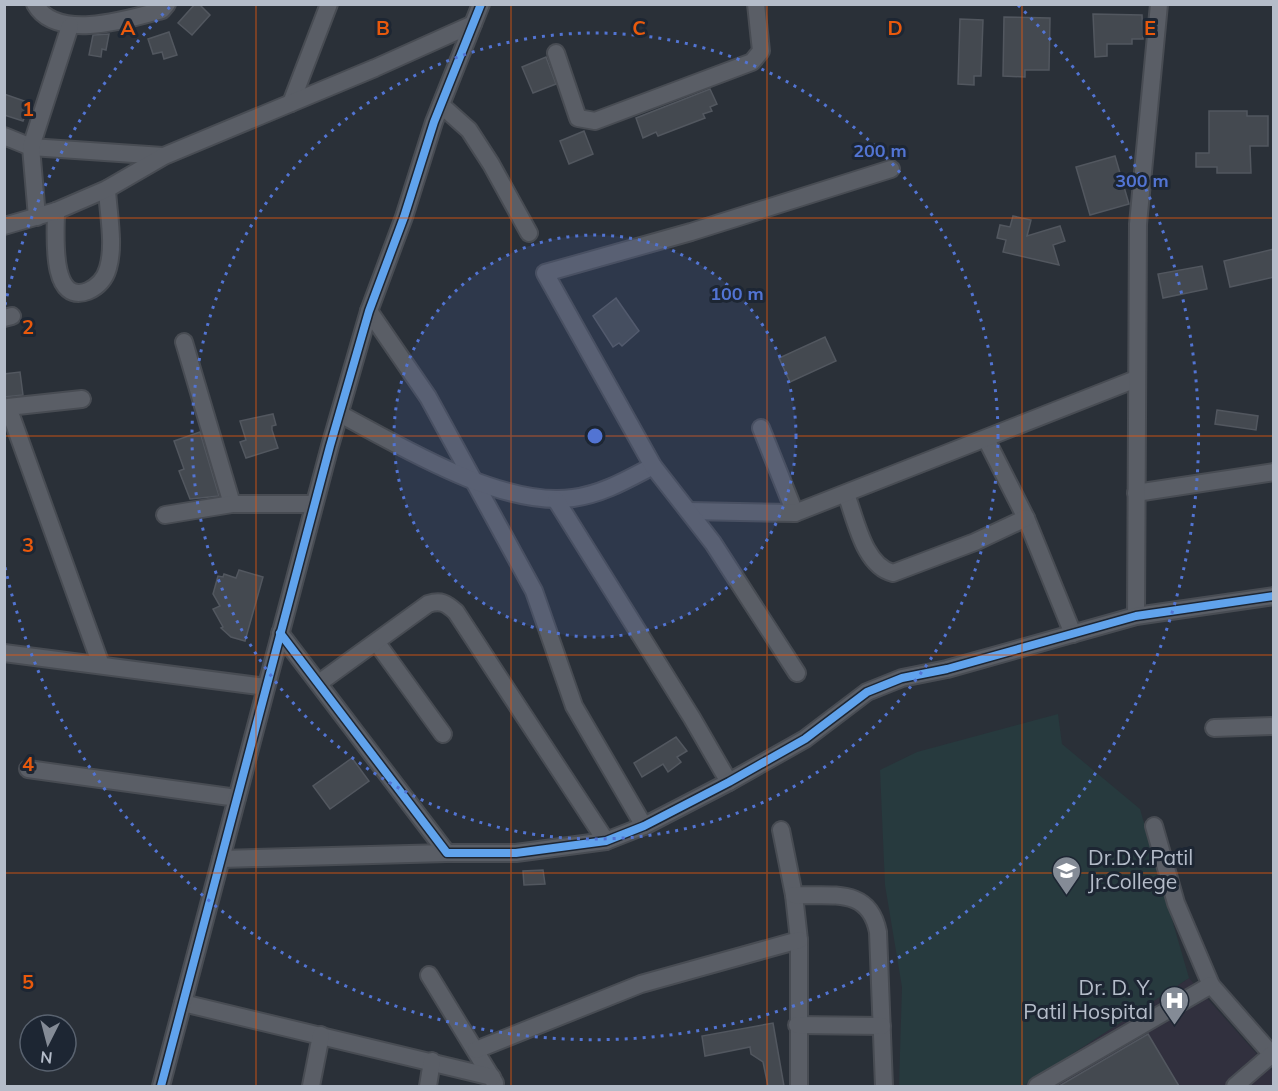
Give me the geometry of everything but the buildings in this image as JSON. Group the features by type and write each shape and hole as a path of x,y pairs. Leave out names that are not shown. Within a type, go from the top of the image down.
{"street":[{"path":"35,4 39,11 70,26 114,22 162,10 167,4"},
{"path":"291,104 328,4"},
{"path":"161,1086 314,504 369,311 404,217 441,105 481,4"},
{"path":"556,53 578,118 595,121 752,62 761,51 756,4"},
{"path":"1136,616 1138,225 1159,4"},
{"path":"4,226 56,211 107,189 164,156 291,104 473,24"},
{"path":"37,217 31,147 70,26"},
{"path":"441,105 469,130 491,164 529,233"},
{"path":"4,136 31,147 164,156"},
{"path":"797,673 689,511 654,466 545,273 691,232 891,169"},
{"path":"56,211 59,276 65,286 75,292 87,291 103,281 109,266 107,189"},
{"path":"369,311 428,397 534,591 574,706 644,826"},
{"path":"184,342 232,504"},
{"path":"689,511 795,513 1136,379"},
{"path":"82,399 6,408 101,665"},
{"path":"340,414 412,452 471,479 492,487 556,500 588,495 609,488 654,466"},
{"path":"761,428 795,513"},
{"path":"986,439 1026,518 1073,634"},
{"path":"1136,493 1274,472"},
{"path":"846,494 870,557 882,571 893,573 1026,518"},
{"path":"556,500 729,782"},
{"path":"165,515 232,504 314,504"},
{"path":"221,859 447,853 516,854 606,841 644,826 729,782 805,739 867,692 902,678 947,669 1136,616 1274,596"},
{"path":"319,684 428,604 438,601 448,604 456,612 606,841"},
{"path":"280,633 447,853"},
{"path":"377,643 443,734"},
{"path":"4,653 266,687"},
{"path":"1214,728 1274,726"},
{"path":"28,770 237,798"},
{"path":"1154,826 1176,903 1211,985 1272,1055 1234,1086"},
{"path":"781,830 794,895 799,940 799,1086"},
{"path":"794,895 851,898 869,906 875,916 878,932 884,1086"},
{"path":"476,1050 641,984 799,940"},
{"path":"429,975 494,1082"},
{"path":"1037,1086 1211,985"},
{"path":"183,1003 432,1061 494,1082"},
{"path":"798,1025 882,1026"},
{"path":"311,1086 321,1035"},
{"path":"428,1086 432,1061"}],"shaded area":[{"name":"Dr. D. Y. Patil Hospital","path":"1189,978 1273,1072 1273,1086 1023,1086"}],"green space":[{"name":"Dr.D.Y.Patil Jr.College","path":"1058,714 1062,744 1140,809 1189,978 1023,1086 899,1086 902,987 885,885 880,770 917,752"}],"cycle path":[{"path":"161,1086 330,446 369,311 404,217 434,122 481,4"},
{"path":"280,633 447,853 516,853 606,841 644,826 805,739 867,692 902,678 947,669 1136,616 1274,596"}],"place":[{"name":"Dr.D.Y.Patil Jr.College","path":"1067,896"},
{"name":"Dr. D. Y. Patil Hospital","path":"1174,1026"}]}
